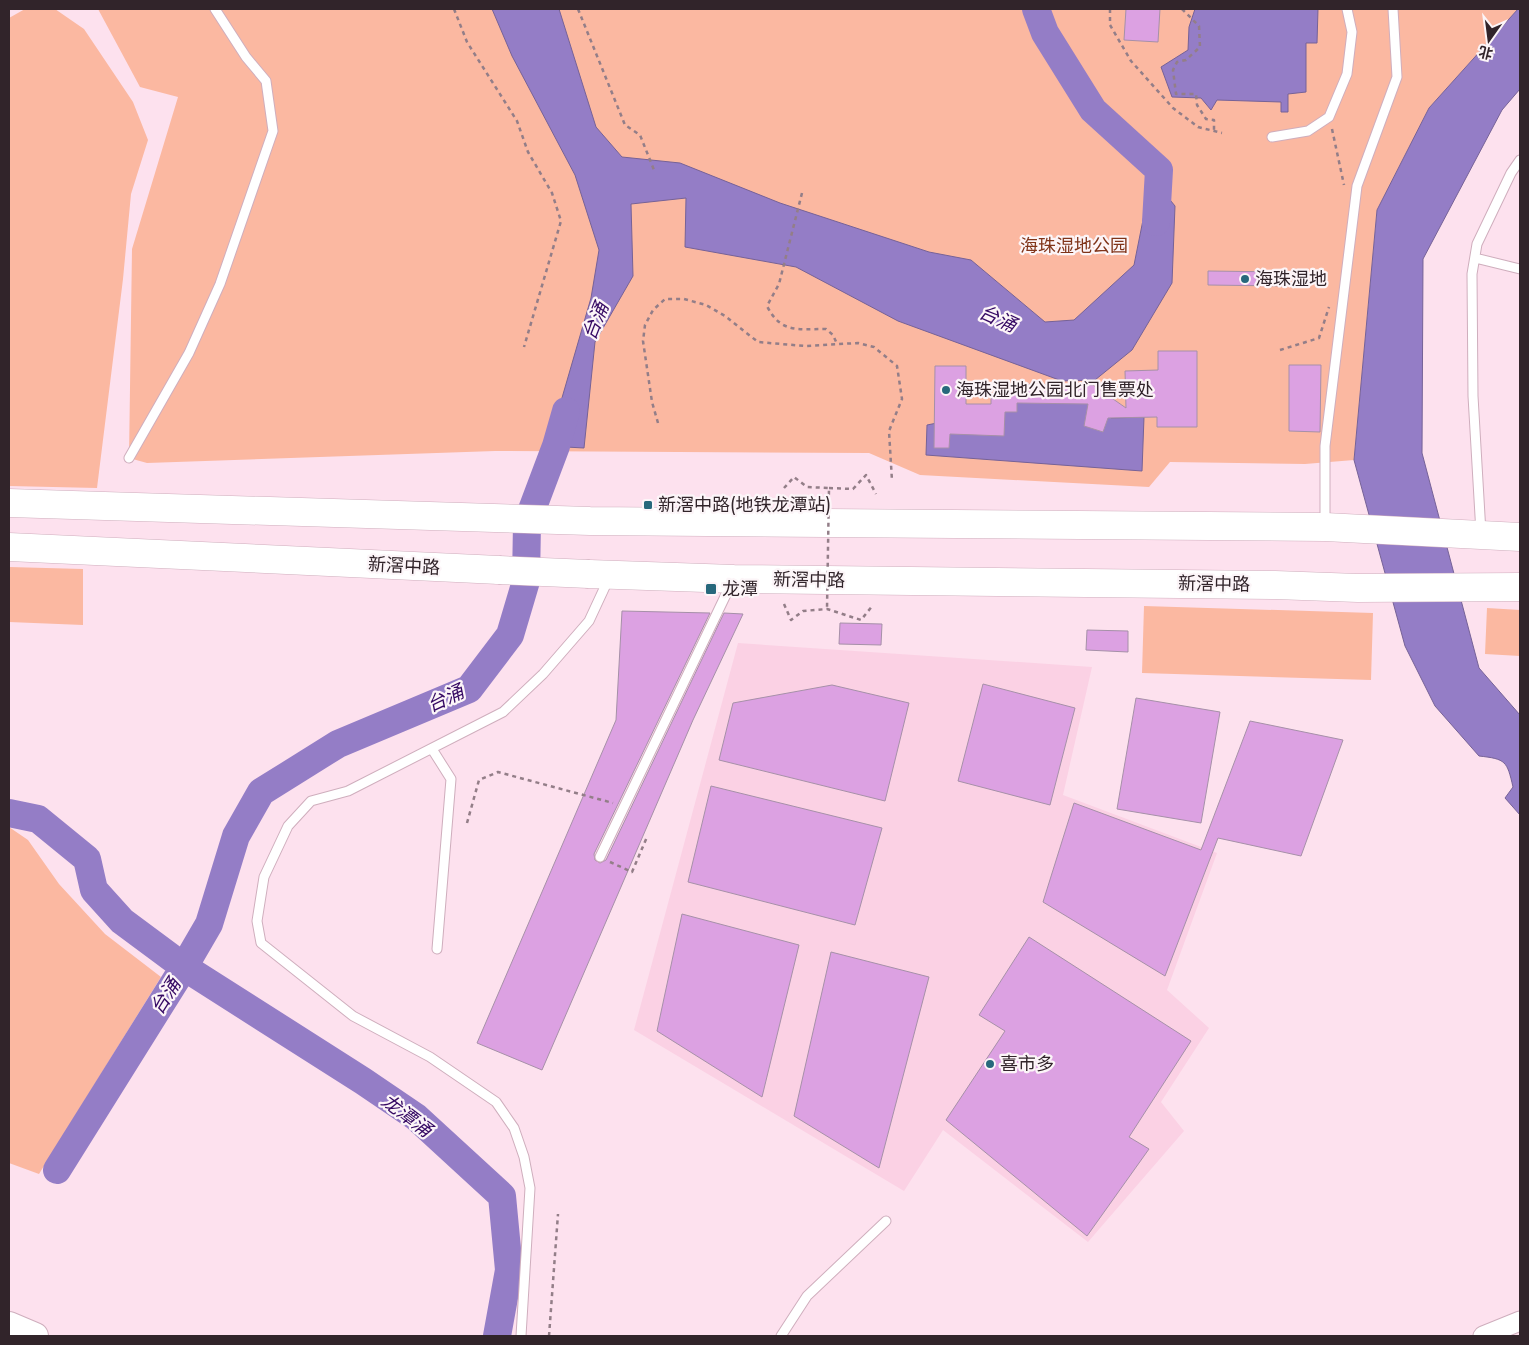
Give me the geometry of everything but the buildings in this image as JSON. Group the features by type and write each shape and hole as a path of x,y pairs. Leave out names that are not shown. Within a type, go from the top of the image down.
{"highway":[{"path":"9,503 501,520 1325,527 1520,538"},
{"name":"新滘中路","path":"9,547 599,575 734,579 1275,585 1358,588 1520,586"}],"main road":[{"path":"9,1325 35,1336"}],"street":[{"path":"1483,1336 1520,1321"}],"lane":[{"path":"129,458 189,354 220,284 273,131 266,81 246,57 215,9"},
{"path":"1272,137 1308,131 1329,117 1346,74 1352,32 1347,9"},
{"path":"1325,527 1325,446 1357,186 1397,77 1393,9"},
{"path":"1471,536 1472,274 1477,244 1512,172 1520,160"},
{"path":"1475,258 1520,269"},
{"path":"521,1336 530,1188 524,1157 514,1128 496,1102 430,1057 353,1016 261,943 257,921 264,877 288,826 312,801 348,792 503,712 543,674 589,621 599,575"},
{"path":"600,857 734,579"},
{"path":"432,749 451,779 437,949"},
{"path":"781,1336 807,1296 886,1221"}],"path":[{"path":"454,9 467,42 517,121 528,152 552,193 562,221 524,347"},
{"path":"578,9 625,125 640,136 654,170"},
{"path":"1110,9 1110,25 1131,61 1173,108 1198,127 1222,134"},
{"path":"1182,9 1199,26 1200,47 1186,60 1177,62 1173,70 1176,94 1196,94 1197,105 1206,119 1214,120 1214,131"},
{"path":"1329,117 1346,194"},
{"path":"802,193 779,284 767,306 772,317 784,326 796,330 826,329 833,335 837,344"},
{"path":"658,423 652,402 643,341 645,325 653,310 665,299 684,299 706,305 725,316 758,342 805,346 858,343 874,347 897,366 902,399 888,432 892,481"},
{"path":"1280,350 1319,338 1330,304"},
{"path":"784,488 794,477 807,487 853,490 866,475 876,494"},
{"path":"827,609 829,488"},
{"path":"784,604 790,620 803,611 827,609 861,620 873,605"},
{"path":"468,823 479,780 498,772 624,806"},
{"path":"600,857 632,872 647,837"},
{"path":"549,1336 558,1214"}],"shaded area":[{"path":"738,643 1092,667 1063,795 1217,853 1167,990 1209,1028 1161,1102 1184,1131 1088,1242 943,1130 904,1191 634,1030"}],"green space":[{"path":"25,9 55,9 84,29 133,102 148,140 131,194 123,279 97,488 9,486 9,18"},
{"name":"海珠湿地公园","path":"98,9 1518,9 1429,108 1377,210 1354,460 1305,464 1170,462 1149,487 920,475 869,453 495,451 147,463 129,458 132,249 178,97 140,87"},
{"path":"9,567 83,569 83,625 9,622"},
{"path":"1144,606 1373,613 1371,680 1142,673"},
{"path":"1487,608 1520,610 1520,656 1485,654"},
{"path":"9,827 28,840 59,884 105,934 161,977 39,1174 9,1163"}],"water":[{"path":"492,9 559,9 596,127 622,157 680,163 780,203 929,252 971,260 1045,322 1074,320 1134,265 1146,205 1158,185 1175,206 1172,283 1132,350 1095,380 1062,381 898,321 796,267 685,247 686,198 631,204 633,276 595,342 584,448 548,446 591,298 599,250 575,175 512,56"},
{"path":"1195,9 1318,9 1317,43 1306,43 1306,92 1288,94 1288,112 1281,112 1281,102 1217,100 1211,110 1201,98 1172,97 1161,67 1188,50 1189,27"},
{"path":"1520,9 1520,89 1502,110 1423,259 1422,453 1479,668 1520,715 1520,815 1505,798 1513,787 1507,767 1495,758 1479,756 1435,706 1405,646 1354,460 1377,210 1429,108"},
{"path":"1089,398 1111,418 1144,417 1142,471 926,455 927,425 962,418 1018,400"}],"waterway":[{"name":"台涌","path":"1036,9 1045,33 1093,110 1159,170 1156,222"},
{"name":"台涌","path":"57,1170 209,924 236,836 261,792 338,744 469,689 510,635 526,581 527,523 556,446 566,411"},
{"name":"龙潭涌","path":"9,813 38,819 87,859 94,890 122,921 184,967 416,1117 502,1196 509,1270 497,1336"}],"place":[{"name":"海珠湿地","path":"1245,279"},
{"name":"海珠湿地公园北门售票处","path":"946,390"},
{"name":"新滘中路(地铁龙潭站)","path":"648,505"},
{"name":"龙潭","path":"711,589"},
{"name":"喜市多","path":"990,1064"}]}
